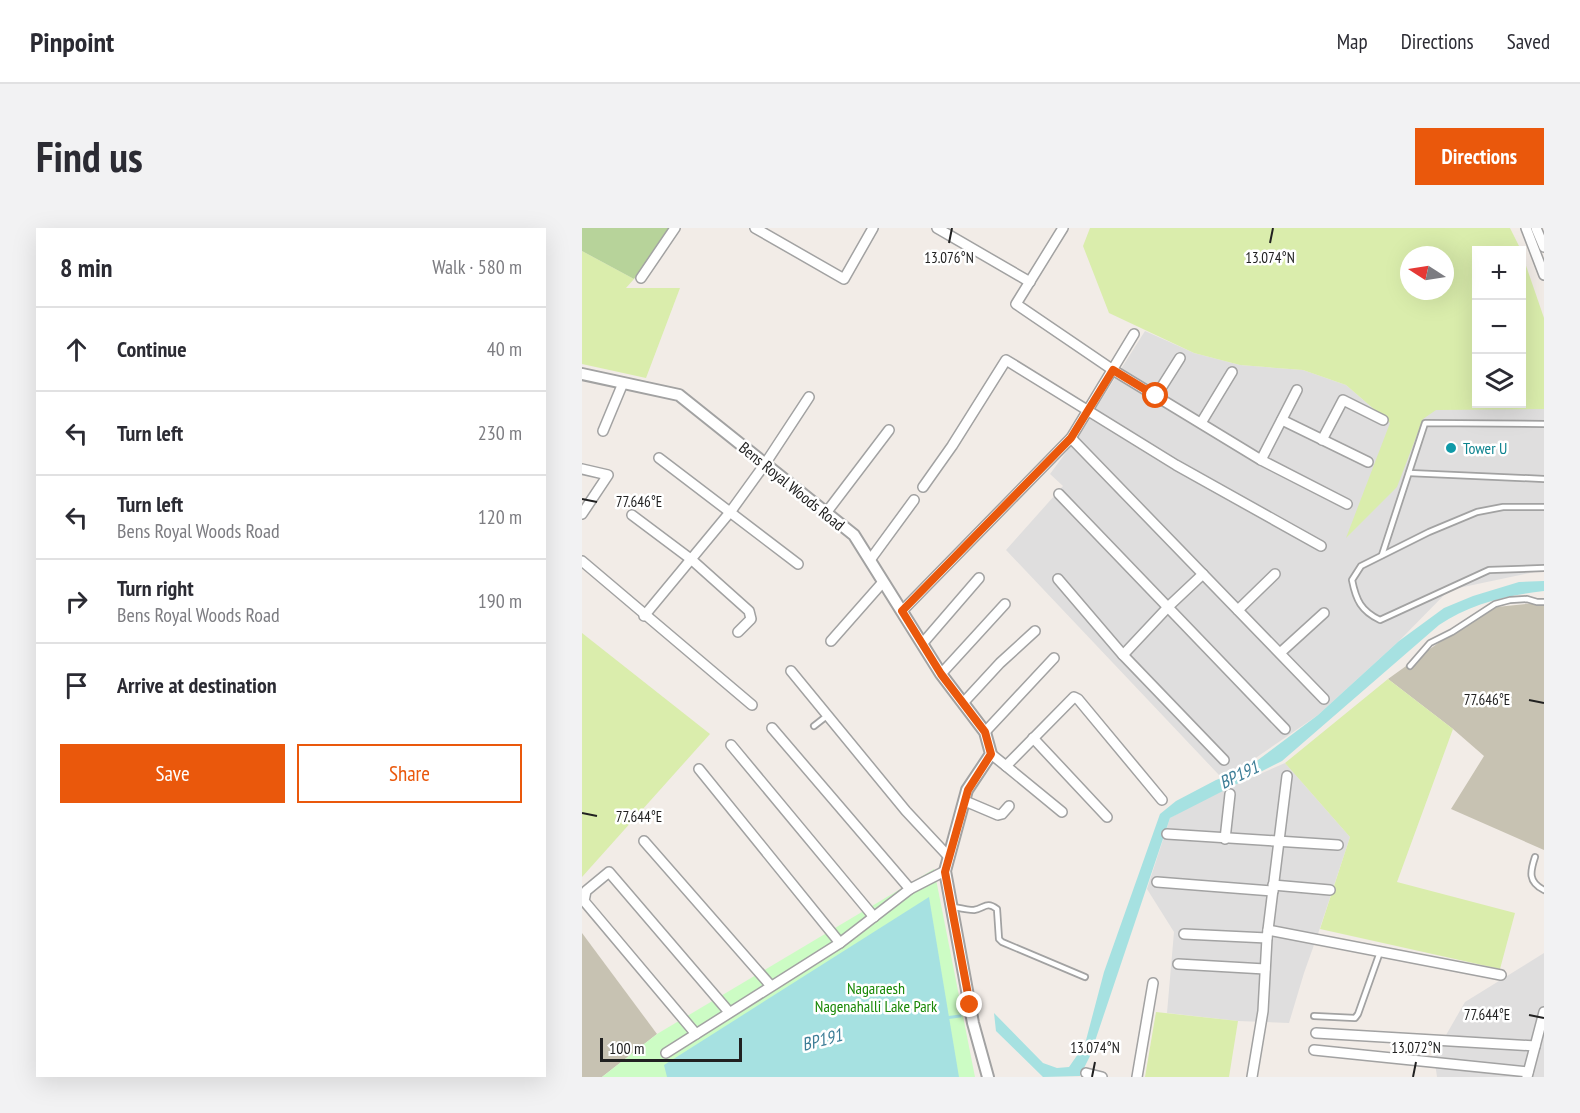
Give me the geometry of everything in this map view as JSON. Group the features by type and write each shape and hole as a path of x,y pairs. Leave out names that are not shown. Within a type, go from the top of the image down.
{"street":[{"path":"641,278 675,228"},
{"path":"755,228 844,279 873,228"},
{"path":"937,228 1030,282"},
{"path":"1526,228 1544,275"},
{"path":"1536,228 1544,247"},
{"path":"1058,230 1016,304 1113,370 1156,396 1262,460 1347,504"},
{"path":"902,611 1071,438 1134,334"},
{"path":"1156,396 1180,358"},
{"path":"923,488 1006,360 1176,465 1321,546"},
{"path":"1201,423 1232,372"},
{"name":"Bens Royal Woods Road","path":"582,374 679,395 854,535 941,674 985,732 991,754"},
{"path":"603,431 624,383"},
{"path":"1262,460 1297,390"},
{"path":"644,616 731,511 810,397"},
{"path":"1322,440 1343,400 1383,420"},
{"path":"1282,420 1368,462"},
{"path":"826,513 889,430"},
{"path":"1071,438 1324,699"},
{"path":"659,458 798,564"},
{"path":"582,469 608,475 582,514"},
{"path":"1059,494 1285,729"},
{"path":"870,560 914,500"},
{"path":"632,515 692,560 751,615 751,619 738,632"},
{"path":"582,561 644,616 752,705"},
{"path":"1123,656 1169,606 1203,574"},
{"path":"1238,610 1275,574"},
{"path":"922,644 979,578"},
{"path":"1058,579 1123,656 1224,760"},
{"path":"831,641 883,582"},
{"path":"941,674 1005,604"},
{"path":"1280,653 1324,613"},
{"path":"964,702 1000,663 1035,631"},
{"path":"985,732 1054,658"},
{"path":"791,671 906,811 949,857"},
{"path":"1006,766 1071,698 1078,699 1162,800"},
{"path":"772,728 910,889"},
{"path":"1033,738 1107,817"},
{"path":"731,745 874,917"},
{"path":"987,1077 973,1023 945,872 964,801 968,790 991,754 1062,812"},
{"path":"699,769 840,942"},
{"path":"1252,1077 1263,1011 1267,934 1287,776"},
{"path":"1225,838 1230,794"},
{"path":"964,801 998,815 1009,806"},
{"path":"1167,834 1338,845"},
{"path":"644,841 771,986"},
{"path":"696,1034 584,901 586,891 609,872 729,1012"},
{"path":"666,1053 840,942 910,889 945,872"},
{"path":"1157,882 1330,890"},
{"path":"1184,934 1267,934 1380,950 1501,975"},
{"path":"1178,964 1265,969"},
{"path":"1137,1077 1153,983"},
{"path":"1314,1050 1527,1075 1544,1012"},
{"path":"1316,1033 1535,1046"},
{"path":"1086,1073 1102,1077"}],"lane":[{"path":"1382,555 1425,423 1544,424"},
{"path":"1409,473 1544,479"},
{"path":"1544,507 1503,507 1477,512 1429,532 1361,566 1352,580 1361,607 1380,620 1489,570 1544,568"},
{"path":"1410,666 1430,643 1452,632 1495,604 1527,599 1544,602"},
{"path":"814,726 828,715"},
{"path":"1535,857 1530,873 1532,880 1544,890"},
{"path":"952,906 973,910 990,904 997,909 999,939 1002,942 1085,977"},
{"path":"1314,1016 1355,1018 1380,950"}],"shaded area":[{"path":"1145,331 1194,353 1240,365 1303,370 1346,385 1390,423 1402,393 1472,403 1472,408 1526,408 1526,401 1544,389 1544,570 1449,590 1399,641 1318,715 1241,768 1219,775 1006,550 1063,486 1050,474 1081,432"},
{"path":"1544,602 1544,850 1451,809 1484,756 1388,679 1487,608"},
{"path":"1285,763 1350,837 1289,1023 1238,1021 1167,1013 1174,932 1147,889 1170,818 1205,798"},
{"path":"582,933 657,1034 602,1077 582,1077"},
{"path":"1544,953 1544,1077 1437,1077 1434,1056 1465,1002"}],"green space":[{"path":"582,228 670,228 634,279 582,251"},
{"path":"1090,228 1510,228 1519,246 1472,246 1472,408 1526,408 1526,266 1544,318 1544,409 1436,410 1423,419 1397,487 1346,538 1390,423 1346,385 1303,370 1240,365 1194,353 1109,313 1083,246"},
{"path":"582,251 634,279 626,288 680,288 646,378 582,364"},
{"path":"582,633 710,734 582,877"},
{"path":"1388,679 1453,729 1397,882 1515,913 1500,969 1320,929 1350,837 1285,763"},
{"name":"Nagaraesh Nagenahalli Lake Park","path":"934,869 975,1077 602,1077 657,1034"},
{"path":"1156,1012 1238,1021 1229,1077 1145,1077"}],"water":[{"path":"1544,581 1544,591 1517,595 1476,606 1439,625 1282,761 1170,818 1090,1056 1080,1076 1043,1077 996,1031 994,1013 1043,1063 1057,1068 1069,1067 1085,1044 1104,972 1160,814 1176,801 1216,780 1246,769 1318,715 1399,641 1444,608 1473,596 1519,582"},
{"name":"Nagaraesh Nagenahalli Lake Park","path":"929,897 959,1077 667,1077 664,1065"}],"waterway":[{"name":"BP191","path":"945,1018 960,1016"}],"place":[{"name":"Tower U","path":"1451,448"}],"route":[{"path":"970,1005 945,872 968,790 991,754 985,732 941,674 902,611 1071,438 1113,370 1156,396"}]}
